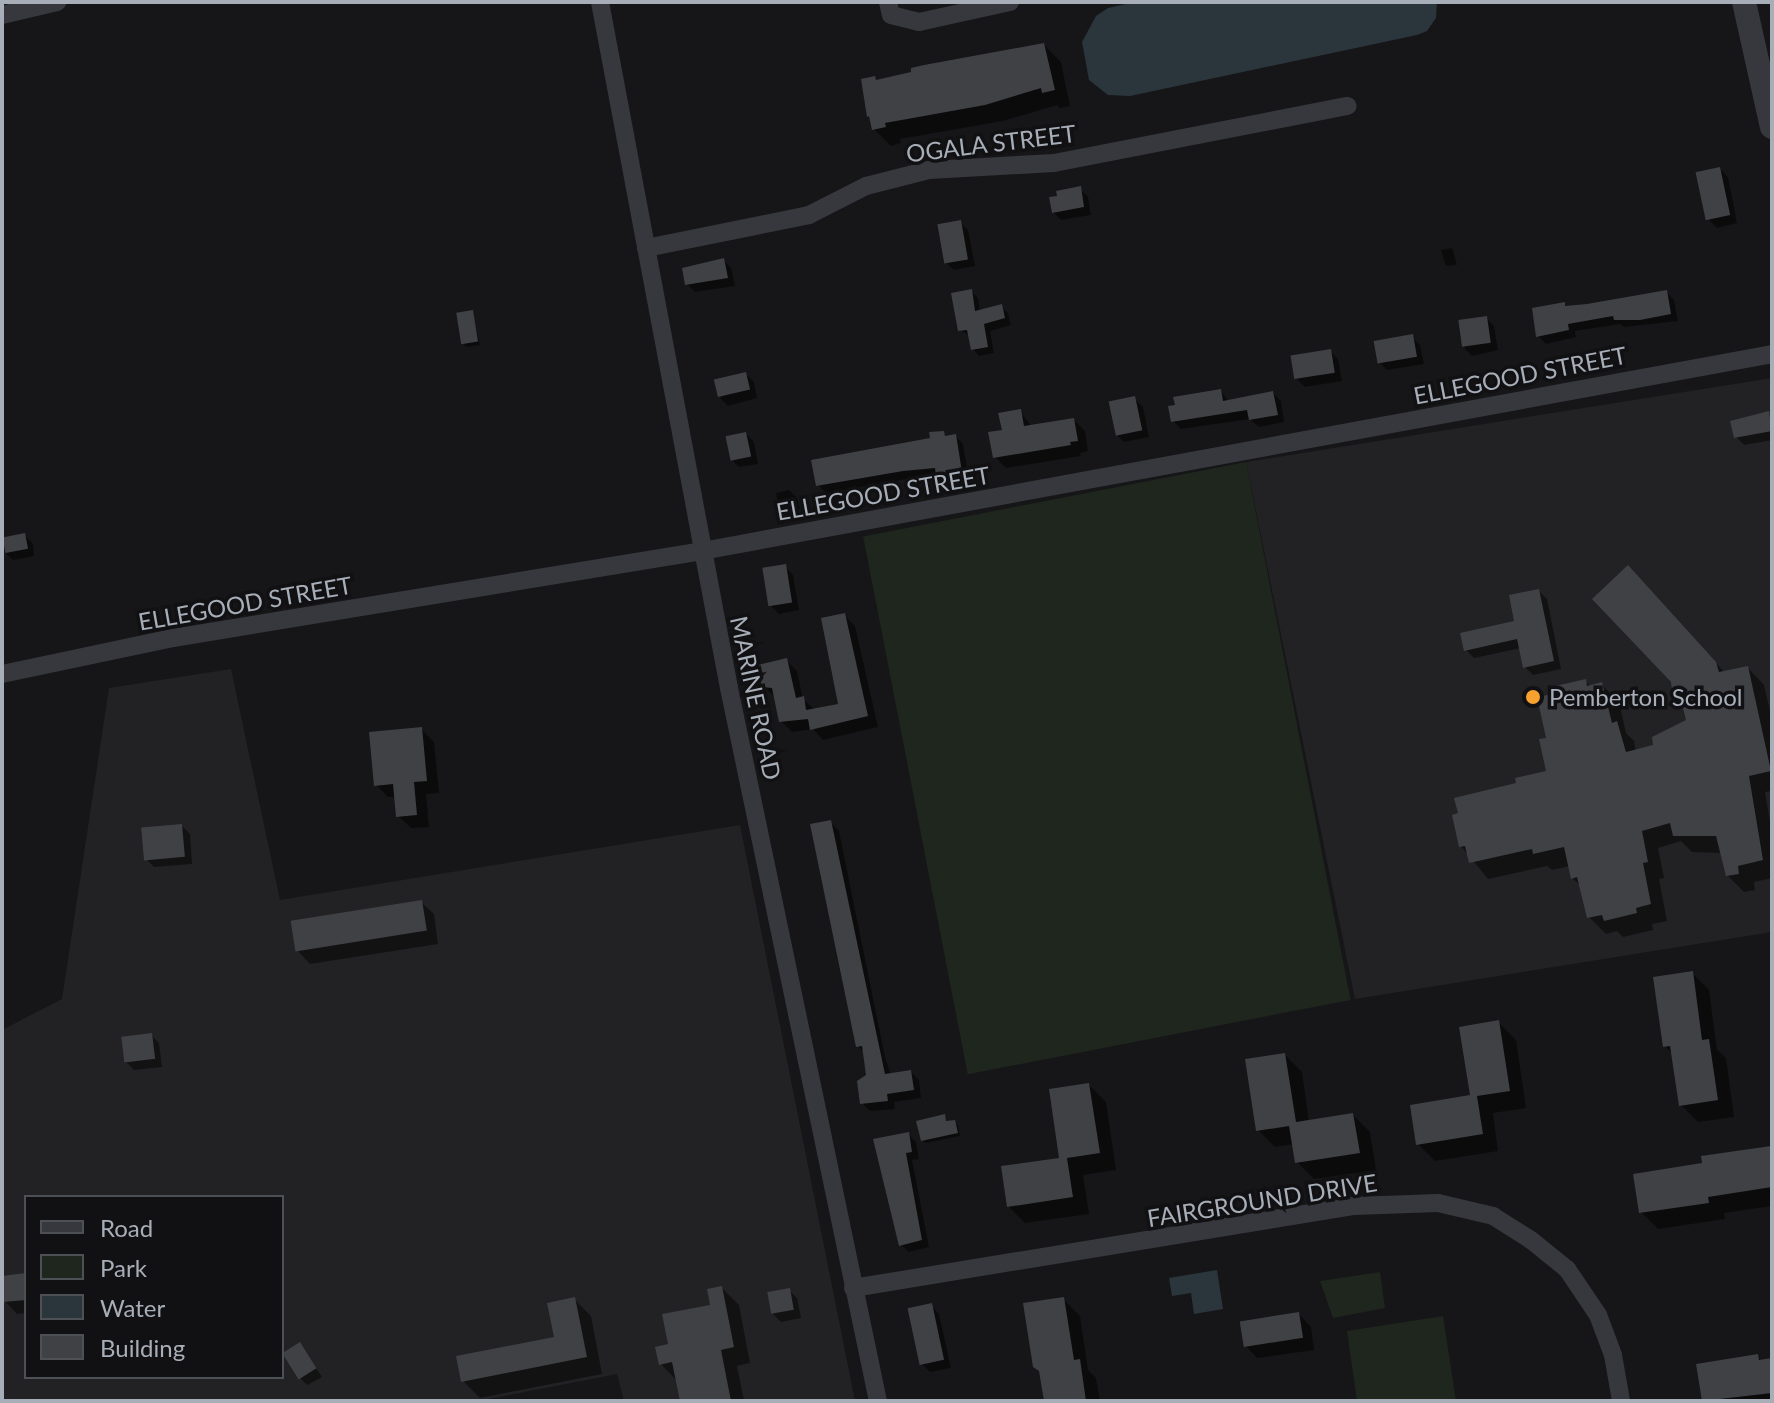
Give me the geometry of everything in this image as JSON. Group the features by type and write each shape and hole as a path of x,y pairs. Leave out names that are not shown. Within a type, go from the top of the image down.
{"street":[{"path":"2,15 57,2"},
{"name":"MARINE ROAD","path":"600,2 702,551 878,1401"},
{"path":"888,2 891,15 919,22 1010,2"},
{"path":"1744,2 1772,127"},
{"name":"OGALA STREET","path":"646,248 809,215 866,186 929,170 1054,163 1348,106"},
{"name":"ELLEGOOD STREET","path":"2,674 173,638 702,551 1772,354"},
{"name":"FAIRGROUND DRIVE","path":"853,1288 1354,1206 1438,1203 1493,1216 1531,1240 1567,1269 1598,1315 1613,1355 1621,1401"}],"shaded area":[{"name":"Pemberton School","path":"1772,378 1772,932 1355,999 1246,462"},
{"path":"231,669 280,900 740,825 855,1401 624,1401 617,1374 478,1401 2,1401 2,1030 62,999 109,688"}],"green space":[{"path":"1246,462 1351,1000 968,1074 863,536"},
{"path":"1380,1272 1385,1308 1333,1318 1320,1281"},
{"path":"1443,1316 1456,1401 1357,1401 1347,1331"}],"water":[{"path":"1135,2 1437,2 1436,18 1427,31 1417,35 1130,96 1108,95 1089,80 1082,42 1096,16 1108,8"},
{"path":"1217,1270 1223,1309 1194,1314 1191,1293 1172,1296 1169,1278"}],"building":[{"path":"1044,43 1055,90 1042,93 1041,88 985,105 885,123 886,127 872,130 861,79 875,76 876,80 911,72 911,68 924,65"},
{"path":"1720,167 1730,215 1706,220 1696,172"},
{"path":"1081,186 1084,207 1052,213 1049,197 1057,196 1056,191"},
{"path":"961,220 968,259 944,264 937,224"},
{"path":"724,258 728,278 685,285 682,268"},
{"path":"972,289 975,311 1002,304 1005,318 984,324 988,347 971,350 967,330 958,331 951,293"},
{"path":"1667,290 1671,314 1640,320 1614,320 1613,316 1568,324 1569,330 1536,337 1532,308 1565,302 1565,306 1587,304"},
{"path":"473,310 478,342 461,344 456,313"},
{"path":"1487,316 1491,343 1462,347 1458,320"},
{"path":"1413,334 1417,357 1378,364 1374,341"},
{"path":"1331,349 1335,373 1294,379 1291,355"},
{"path":"746,372 750,390 718,397 714,379"},
{"path":"1221,389 1223,401 1273,391 1278,415 1249,420 1247,410 1171,422 1168,406 1175,405 1173,397"},
{"path":"1135,396 1142,430 1116,436 1109,402"},
{"path":"1021,409 1024,426 1074,418 1078,441 1070,442 1071,445 993,458 988,432 1002,430 998,413"},
{"path":"1769,411 1772,431 1734,438 1730,421"},
{"path":"944,431 945,436 956,434 962,472 936,476 935,468 903,471 816,486 811,460 930,438 929,432"},
{"path":"746,432 751,456 731,461 725,436"},
{"path":"25,533 28,549 5,553 2,537"},
{"path":"786,564 792,603 768,606 762,568"},
{"path":"1628,565 1716,662 1719,672 1748,666 1771,771 1749,776 1763,860 1738,866 1739,874 1726,876 1716,836 1673,836 1670,823 1642,831 1648,862 1643,863 1651,904 1636,908 1637,913 1604,921 1602,915 1587,918 1577,877 1571,879 1564,847 1533,854 1532,849 1469,863 1465,846 1459,847 1452,815 1458,813 1454,798 1516,783 1515,778 1546,771 1539,739 1546,738 1537,697 1553,694 1551,687 1586,679 1587,686 1602,682 1612,723 1617,721 1626,752 1653,745 1652,737 1686,720 1678,688 1672,690 1671,682 1592,599"},
{"path":"1539,589 1554,661 1523,668 1517,639 1464,651 1460,633 1514,621 1509,595"},
{"path":"845,613 868,716 810,730 808,719 779,722 772,688 762,687 758,665 787,658 796,698 804,696 806,710 838,704 821,618"},
{"path":"422,727 427,781 414,782 417,815 396,817 393,784 374,786 369,732"},
{"path":"831,820 885,1074 911,1070 914,1090 887,1094 888,1101 860,1104 857,1081 866,1075 862,1046 856,1047 810,824"},
{"path":"182,824 185,857 144,860 141,828"},
{"path":"422,900 427,931 295,951 291,921"},
{"path":"1693,971 1702,1040 1709,1039 1718,1100 1679,1106 1670,1046 1663,1047 1653,977"},
{"path":"1499,1020 1510,1091 1477,1096 1483,1134 1416,1145 1410,1105 1470,1095 1459,1027"},
{"path":"152,1033 155,1059 124,1063 121,1037"},
{"path":"1285,1053 1296,1122 1353,1113 1360,1153 1295,1163 1289,1126 1256,1131 1245,1059"},
{"path":"1089,1083 1100,1153 1067,1158 1073,1197 1007,1207 1001,1166 1059,1158 1049,1089"},
{"path":"945,1114 946,1121 955,1120 958,1133 921,1141 916,1121"},
{"path":"909,1132 912,1152 906,1153 922,1240 899,1246 873,1139"},
{"path":"1771,1146 1772,1187 1708,1197 1709,1203 1639,1213 1633,1174 1702,1163 1701,1156"},
{"path":"24,1273 24,1300 3,1302 2,1276"},
{"path":"722,1286 734,1347 721,1350 731,1401 680,1401 672,1362 659,1365 655,1347 668,1344 662,1314 710,1305 707,1289"},
{"path":"790,1288 794,1310 771,1314 767,1292"},
{"path":"575,1297 587,1357 461,1382 456,1356 554,1337 547,1303"},
{"path":"1064,1297 1074,1360 1080,1359 1086,1401 1044,1401 1039,1371 1033,1367 1023,1303"},
{"path":"932,1303 944,1360 920,1365 908,1308"},
{"path":"1299,1312 1303,1338 1244,1347 1240,1321"},
{"path":"300,1342 316,1368 299,1379 284,1352"},
{"path":"1758,1354 1759,1360 1772,1358 1772,1393 1702,1401 1696,1364"}],"place":[{"name":"Pemberton School","path":"1533,697"}]}
